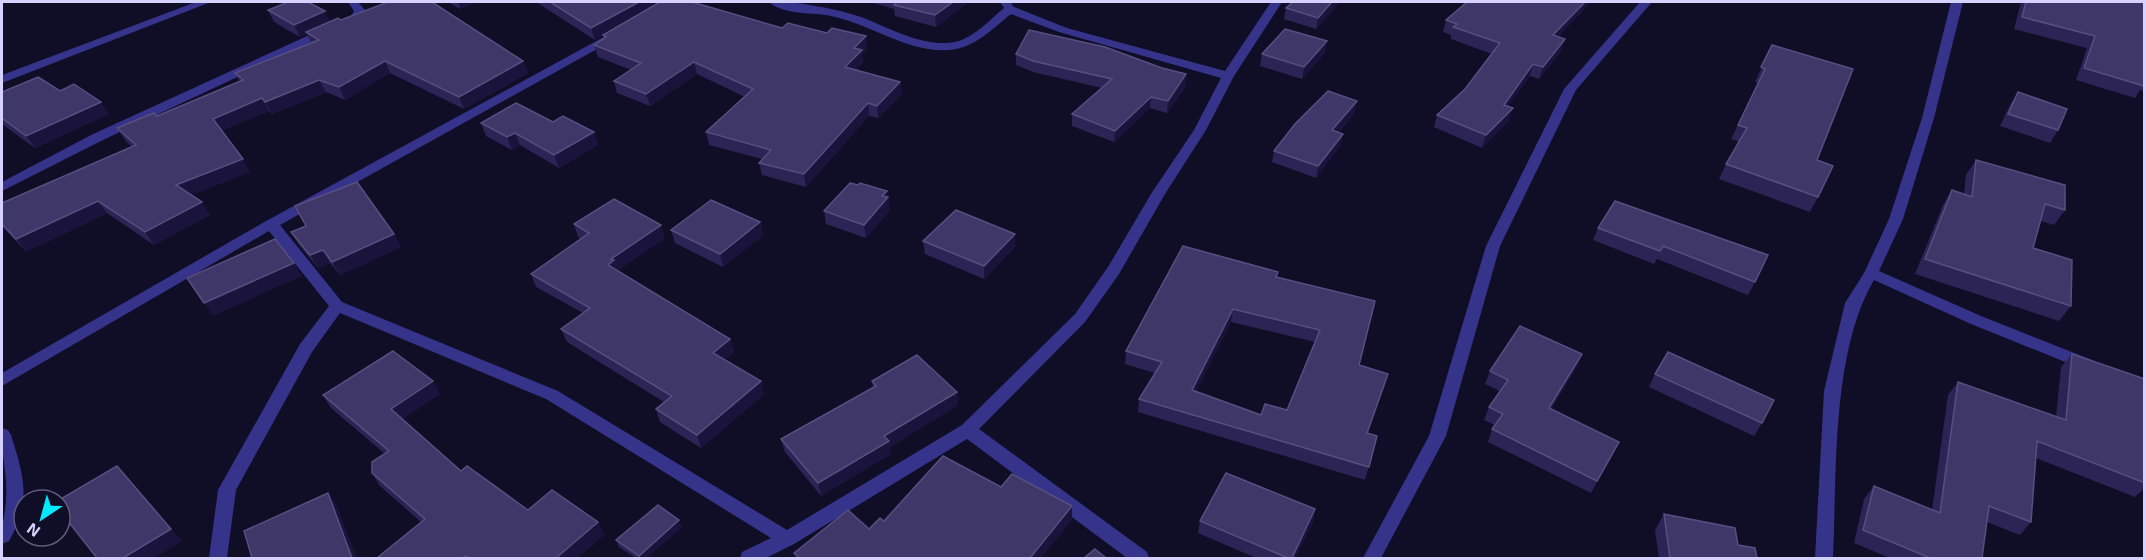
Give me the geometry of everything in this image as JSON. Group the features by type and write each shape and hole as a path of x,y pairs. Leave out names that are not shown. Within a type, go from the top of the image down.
{"street":[{"path":"2,79 205,2"},
{"path":"2,187 98,137 355,18 360,11 353,2"},
{"path":"775,2 797,10 841,15 927,44 947,46 963,44 1008,5 1063,30 1228,76"},
{"path":"749,558 787,539 968,430 1080,318 1114,270 1200,130 1228,76 1276,2"},
{"path":"1372,558 1437,436 1493,246 1570,89 1646,2"},
{"path":"1825,558 1832,391 1853,303 1871,273 1896,219 1928,118 1957,2"},
{"path":"2,380 271,224 620,32"},
{"path":"271,224 338,306 552,395 787,539"},
{"path":"1871,273 1976,320 2102,371"},
{"path":"218,558 227,490 306,348 338,306"},
{"path":"968,430 1140,558"},
{"path":"2,435 17,484 11,523 2,536"}],"building":[{"path":"288,2 308,2 325,11 294,25 268,10"},
{"path":"388,2 432,2 523,61 459,97 385,61 339,87 319,80 265,102 262,98 213,119 243,159 176,185 202,202 145,232 98,201 16,239 2,224 2,203 136,145 117,128 154,113 157,116 243,80 235,73 319,40 306,32 338,18 341,20"},
{"path":"550,2 639,2 591,28"},
{"path":"660,2 692,2 782,28 788,23 827,33 832,28 866,36 854,48 862,50 845,67 900,82 877,106 868,103 804,174 759,163 771,150 706,132 753,89 694,62 646,94 614,81 641,63 594,45 606,37 603,35"},
{"path":"897,2 953,2 935,15 894,5"},
{"path":"1293,2 1332,2 1318,18 1286,8"},
{"path":"1467,2 1585,2 1553,35 1565,39 1543,67 1533,64 1504,105 1513,108 1486,135 1437,115 1465,89 1500,43 1453,27 1457,24 1446,20"},
{"path":"2026,2 2145,2 2144,86 2084,68 2095,36 2022,17"},
{"path":"1285,29 1327,41 1304,67 1262,54"},
{"path":"1029,30 1105,47 1162,68 1186,74 1168,101 1151,97 1115,131 1072,114 1112,79 1033,61 1016,54"},
{"path":"1772,45 1853,69 1817,160 1833,166 1818,197 1726,164 1747,128 1738,125 1765,69 1761,67"},
{"path":"38,77 60,91 74,84 101,102 26,136 2,118 2,92"},
{"path":"1328,91 1357,101 1332,130 1343,134 1318,166 1274,151 1295,124"},
{"path":"2018,92 2067,109 2058,130 2008,114"},
{"path":"516,103 553,122 563,116 594,132 554,155 515,133 507,137 481,123"},
{"path":"1976,160 2065,185 2065,210 2045,204 2033,248 2072,260 2071,306 1925,259 1952,190 1972,197"},
{"path":"357,182 394,234 332,262 323,250 310,255 291,232 306,226 295,206"},
{"path":"850,183 858,185 860,183 887,191 882,196 888,197 864,225 824,211"},
{"path":"614,199 661,225 611,259 614,260 608,265 730,339 713,353 761,381 697,435 656,409 672,396 561,329 590,308 531,274 589,233 574,224"},
{"path":"711,200 760,222 720,254 671,230"},
{"path":"1615,201 1768,255 1755,282 1663,246 1660,251 1598,228"},
{"path":"956,210 1015,234 984,266 923,241"},
{"path":"275,239 294,263 204,303 187,278"},
{"path":"1183,246 1278,272 1276,277 1375,301 1359,365 1388,374 1367,433 1377,436 1369,467 1139,399 1162,362 1126,351","holes":["1233,309 1320,330 1287,410 1265,404 1261,415 1192,390"]},
{"path":"1520,326 1582,354 1549,408 1619,442 1597,481 1492,429 1503,414 1489,407 1508,380 1490,371"},
{"path":"393,351 433,381 391,409 461,471 467,466 528,510 552,490 598,522 556,558 469,558 466,556 462,558 377,558 425,519 372,473 372,462 389,451 323,395"},
{"path":"1668,352 1774,400 1762,423 1655,374"},
{"path":"2072,354 2145,379 2145,483 2037,441 2031,522 1989,506 1982,558 1930,558 1863,530 1874,486 1940,513 1958,382 2066,420"},
{"path":"917,355 957,392 884,436 889,441 818,483 781,439 876,386 872,381"},
{"path":"943,456 1001,487 1012,474 1072,506 1030,558 799,558 794,553 848,510 869,529 880,518 884,521"},
{"path":"117,466 171,529 123,558 97,558 72,526 72,492"},
{"path":"1226,473 1315,509 1292,558 1200,521"},
{"path":"328,493 352,558 252,558 244,531"},
{"path":"658,505 679,520 639,556 616,540"},
{"path":"1664,514 1735,528 1738,545 1755,548 1757,558 1670,558"},
{"path":"1095,549 1106,558 1084,558"}]}
